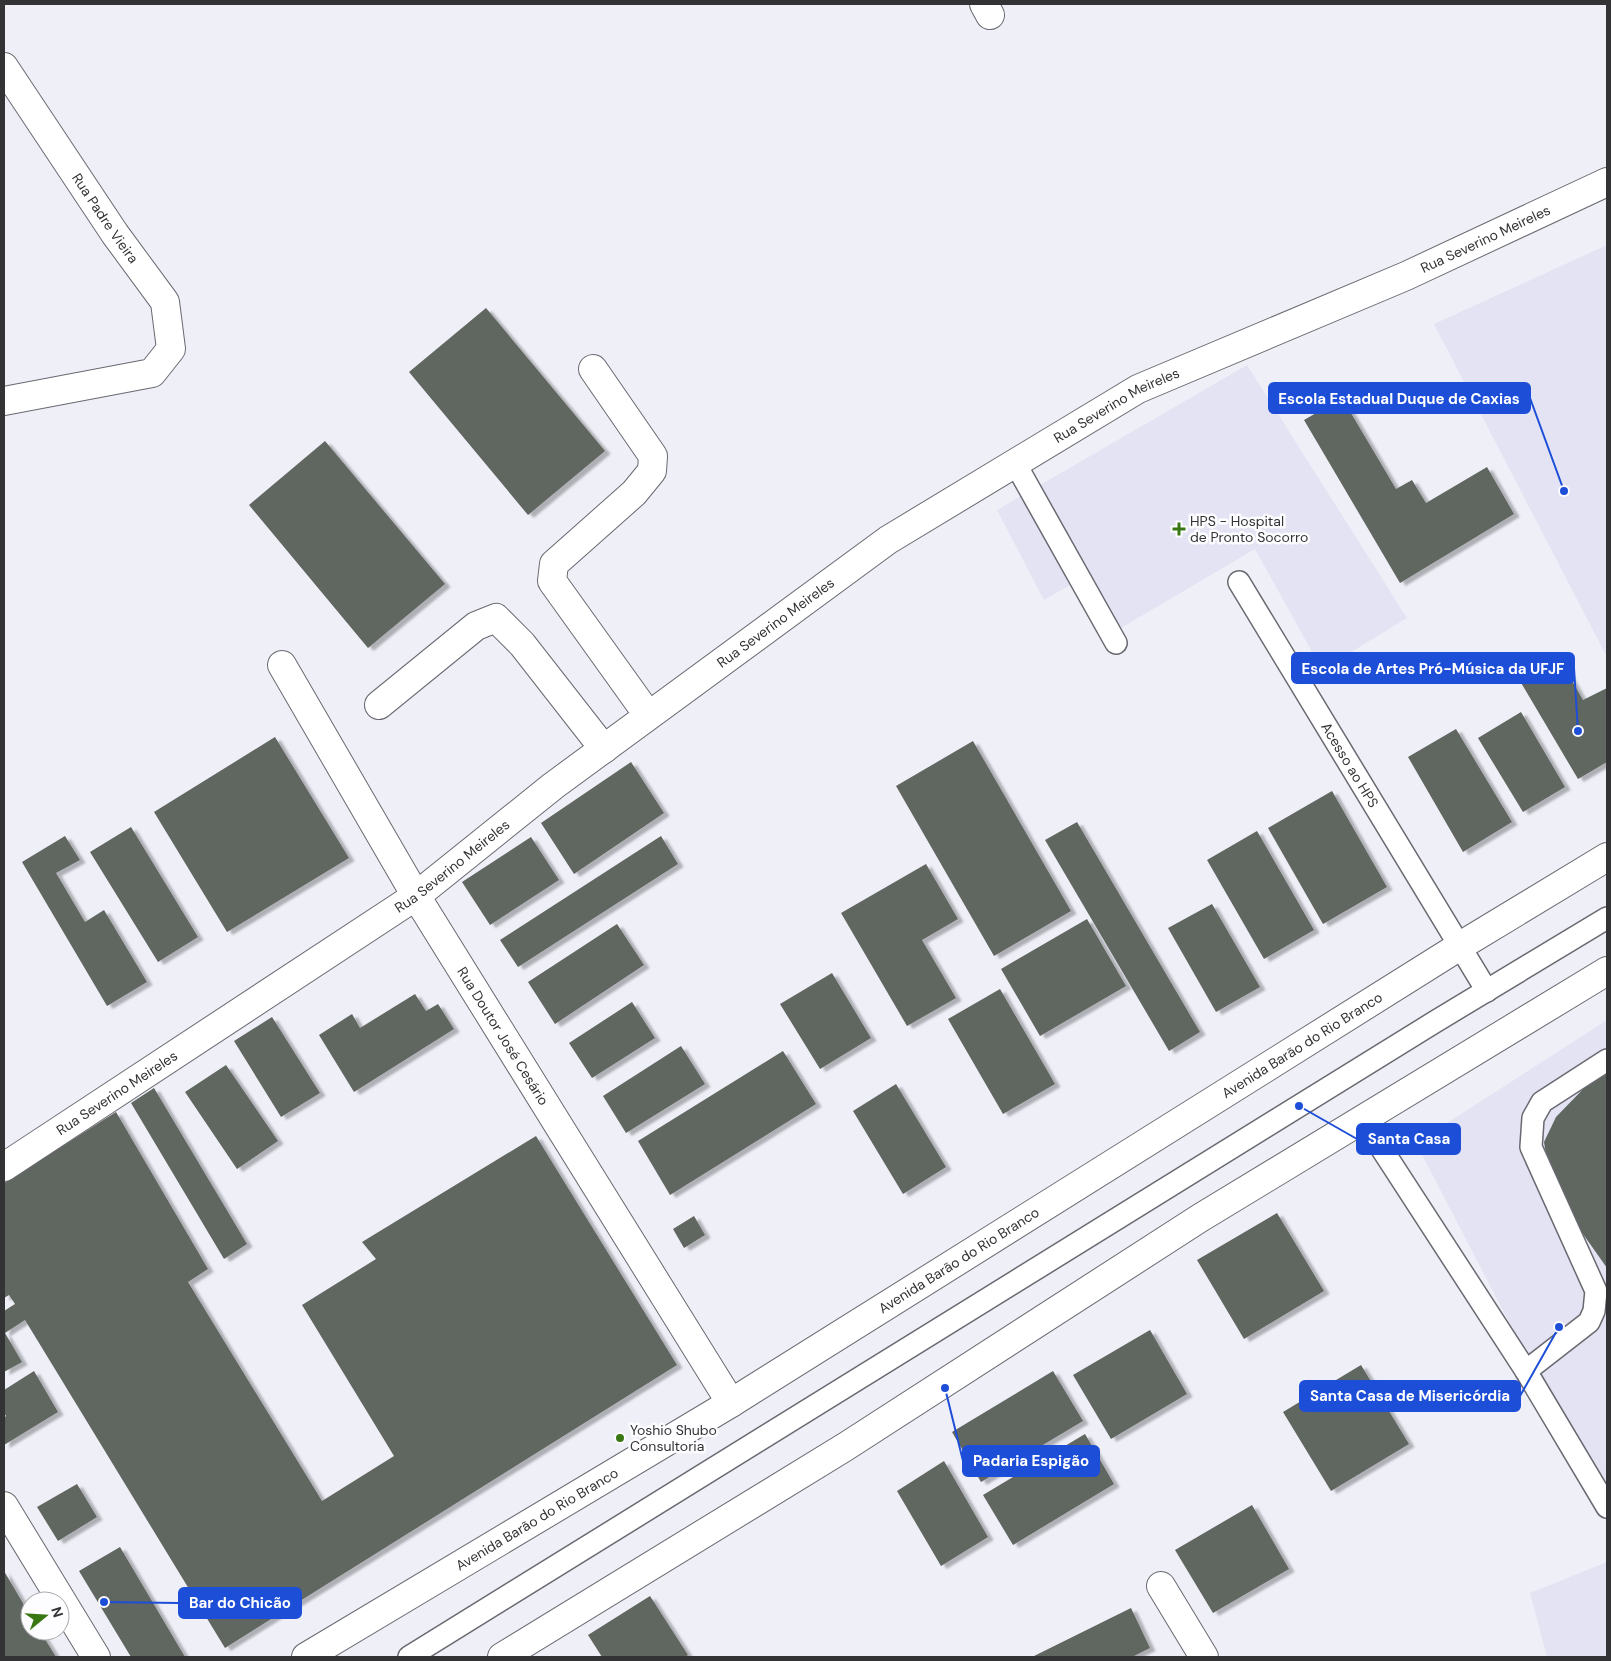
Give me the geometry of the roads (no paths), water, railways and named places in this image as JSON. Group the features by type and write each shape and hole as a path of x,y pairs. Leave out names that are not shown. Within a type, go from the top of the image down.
{"street":[{"name":"Rua Padre Vieira","path":"4,68 115,234 165,302 171,349 152,373 4,401"},
{"name":"Rua Severino Meireles","path":"4,1167 416,896 604,748 888,540 1138,389 1406,276 1607,182"},
{"path":"593,369 652,456 652,471 634,493 554,564 552,581 648,715"},
{"path":"378,705 476,626 496,618 522,644 604,748"},
{"name":"Rua Doutor José Cesário","path":"282,665 416,896 731,1403"},
{"name":"Avenida Barão do Rio Branco","path":"306,1657 731,1403 1460,946 1607,857"},
{"path":"502,1657 845,1448 1200,1218 1607,971"},
{"path":"4,1506 96,1657"},
{"path":"1161,1586 1204,1657"}],"lane":[{"path":"1016,463 1116,643"},
{"name":"Acesso ao HPS","path":"1239,582 1487,991"},
{"path":"409,1657 1607,918"},
{"path":"1526,1371 1589,1322 1594,1311 1596,1291 1531,1147 1533,1118 1542,1102 1607,1060"},
{"path":"1363,1120 1526,1371 1607,1508"}],"place":[{"name":"Escola Estadual Duque de Caxias","path":"1564,491"},
{"name":"HPS - Hospital de Pronto Socorro","path":"1179,529"},
{"name":"Escola de Artes Pró-Música da UFJF","path":"1578,731"},
{"name":"Santa Casa","path":"1299,1106"},
{"name":"Santa Casa de Misericórdia","path":"1559,1327"},
{"name":"Padaria Espigão","path":"945,1388"},
{"name":"Yoshio Shubo Consultoria","path":"620,1438"},
{"name":"Bar do Chicão","path":"104,1602"}]}
